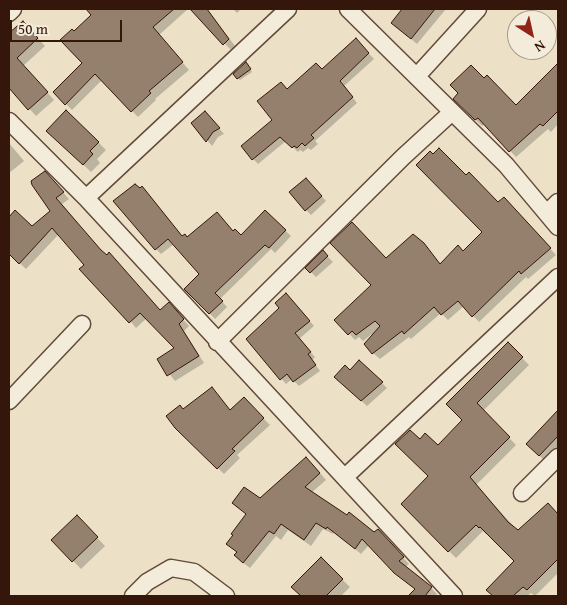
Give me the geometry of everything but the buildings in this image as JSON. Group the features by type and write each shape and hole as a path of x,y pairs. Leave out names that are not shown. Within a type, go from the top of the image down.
{"street":[{"path":"9,13 13,9"},
{"path":"86,198 288,9"},
{"path":"348,9 418,76 506,165 553,208 558,227"},
{"path":"418,76 478,9"},
{"path":"217,342 403,157 452,112"},
{"path":"9,121 86,198 217,342 454,596"},
{"path":"345,477 558,277"},
{"path":"9,401 82,324"},
{"path":"522,493 558,458"},
{"path":"133,596 147,582 171,568 194,572 226,596"}]}
